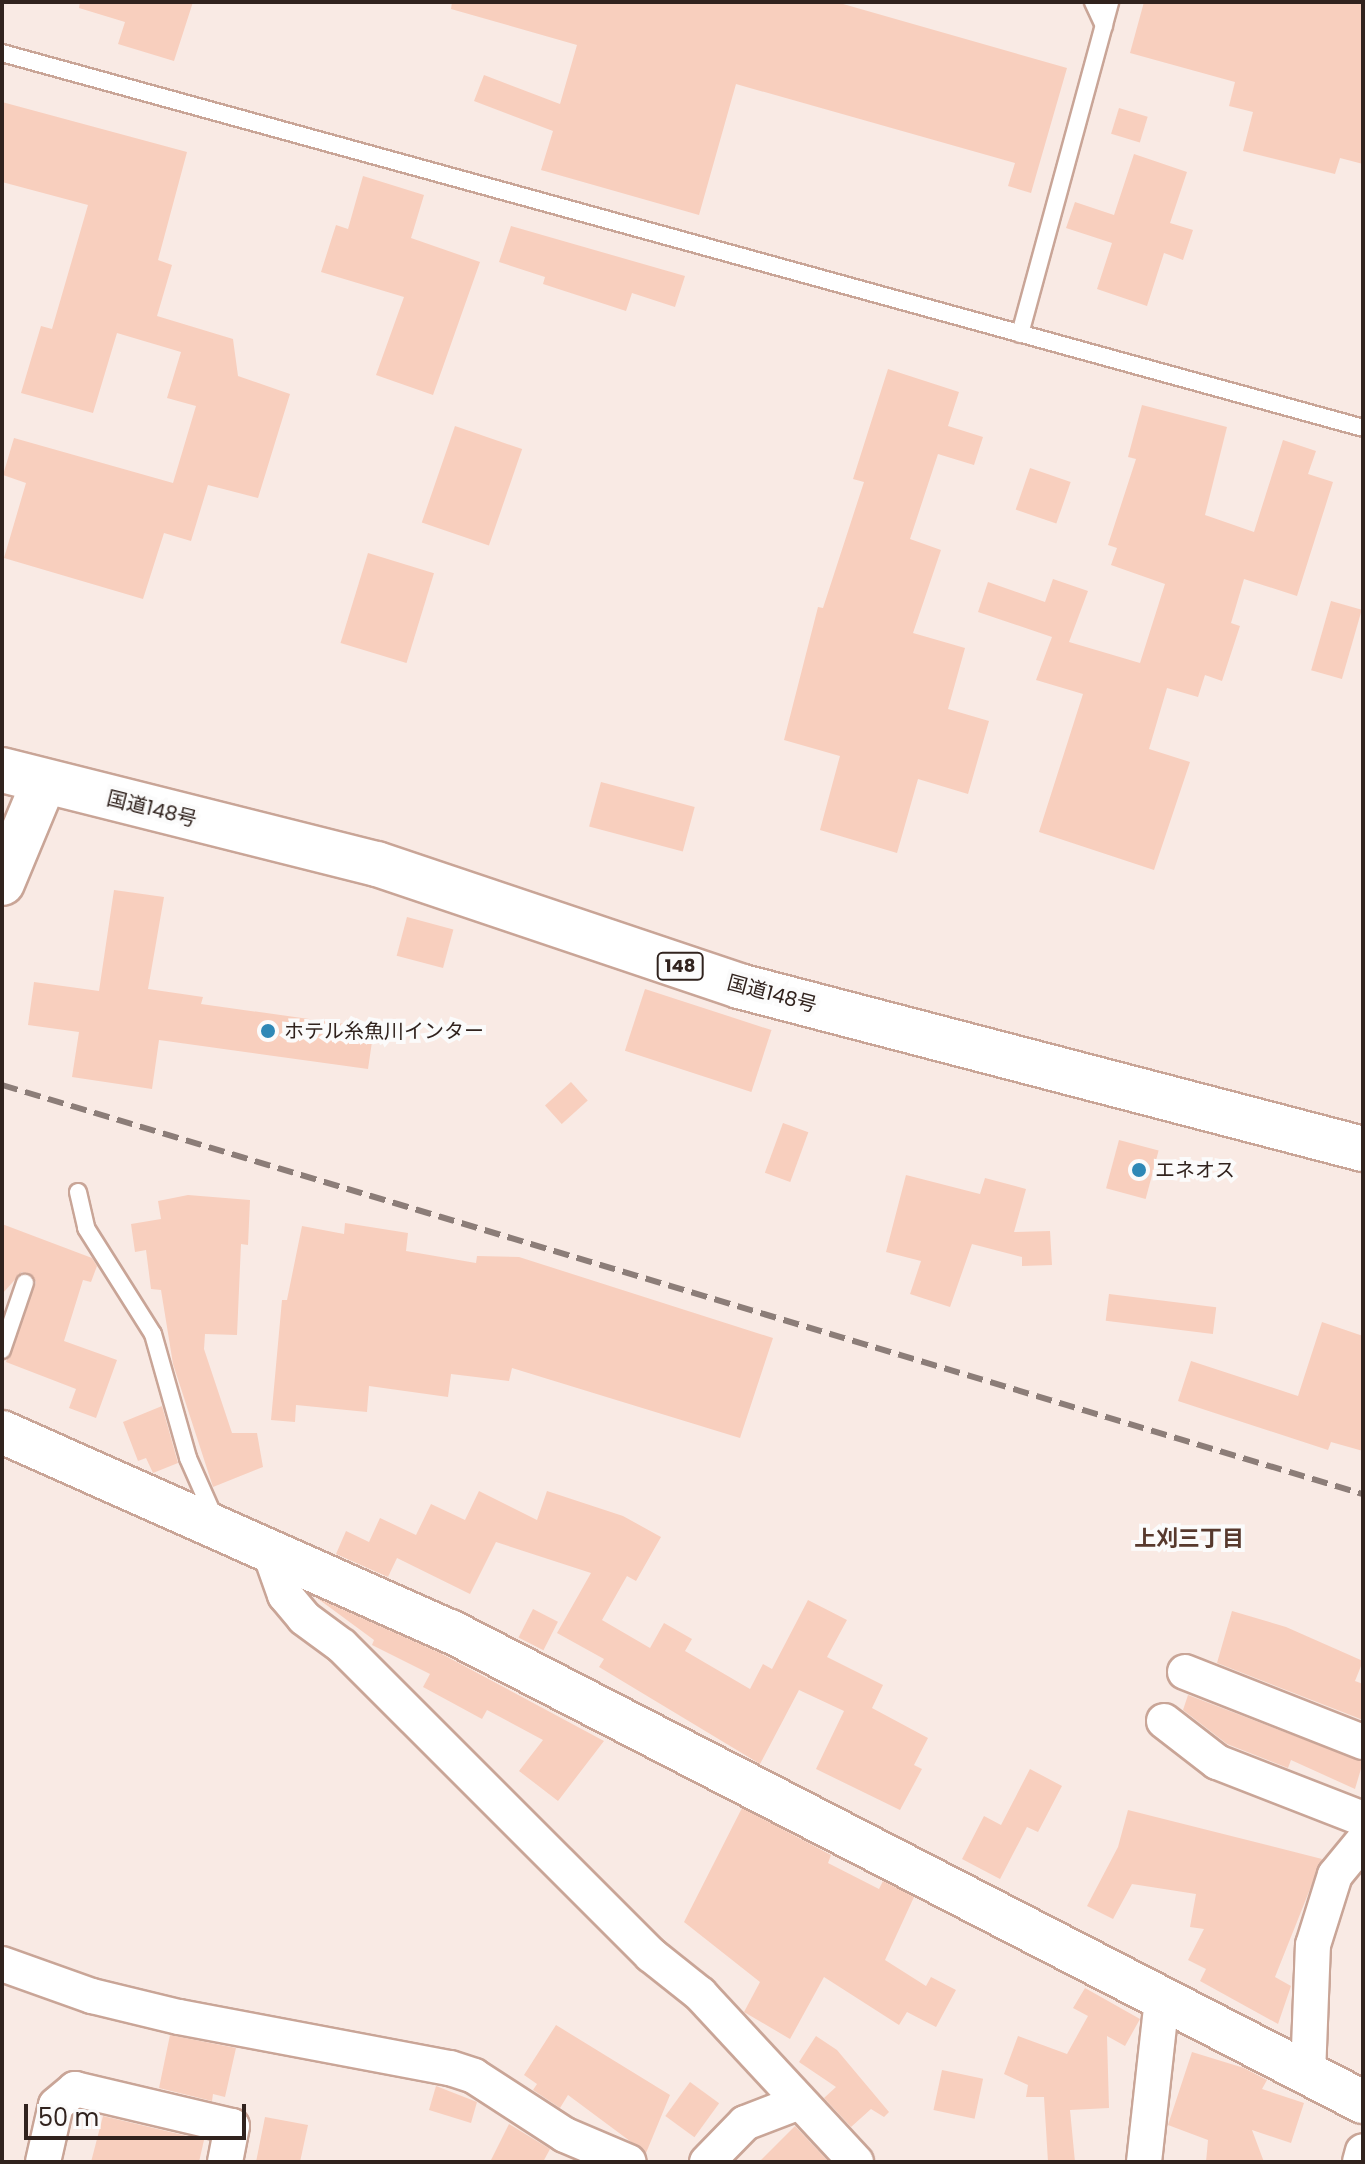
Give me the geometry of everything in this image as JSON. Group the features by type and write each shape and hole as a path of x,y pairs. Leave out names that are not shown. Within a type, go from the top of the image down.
{"highway":[{"name":"国道148号","path":"2,770 377,864 739,986 1363,1149"},
{"path":"2,883 44,782"}],"street":[{"path":"2,1432 217,1524 450,1631 1363,2102"},
{"path":"268,1547 285,1595 304,1618 342,1646 651,1955 700,1994 797,2103 856,2162"},
{"path":"1185,1672 1363,1742"},
{"path":"1164,1721 1217,1762 1363,1819"},
{"path":"1308,2074 1313,1945 1335,1875 1363,1841"},
{"path":"2,1964 165,2013 450,2068 474,2076 565,2135 629,2162"},
{"path":"1144,2162 1162,1998"},
{"path":"43,2162 56,2105 75,2089 232,2126 225,2162"},
{"path":"707,2162 745,2123 797,2103"},
{"path":"1360,2162 1363,2151"}],"lane":[{"path":"1093,2 1104,26"},
{"path":"1020,334 1110,2"},
{"path":"2,53 1363,428"},
{"path":"78,1192 86,1228 153,1334 188,1458 217,1524"},
{"path":"2,1350 25,1283"}],"building":[{"path":"80,2 193,2 174,61 118,44 125,22 79,8"},
{"path":"452,2 836,2 1067,68 1031,193 1008,186 1015,163 736,84 699,215 541,170 553,131 474,101 484,75 560,104 577,45 451,9"},
{"path":"1144,2 1363,2 1363,164 1340,158 1335,174 1243,151 1253,112 1229,106 1235,82 1130,53"},
{"path":"2,102 187,152 158,260 172,265 157,316 233,339 238,376 290,394 258,498 208,485 191,541 164,533 143,599 4,558 26,483 3,475 14,438 173,483 196,406 167,398 181,352 117,333 93,413 21,393 41,326 52,329 88,205 2,182"},
{"path":"1119,108 1148,117 1140,143 1111,134"},
{"path":"1134,154 1187,172 1170,223 1193,230 1183,260 1164,253 1147,306 1097,289 1112,243 1066,228 1075,202 1114,215"},
{"path":"363,176 424,195 411,238 480,262 433,395 376,375 404,297 321,272 336,225 348,229"},
{"path":"511,226 685,276 675,307 632,293 626,311 543,284 545,277 499,262"},
{"path":"888,369 959,392 948,426 983,437 974,465 938,454 910,539 941,550 913,633 965,648 948,709 989,721 968,794 918,779 897,853 820,830 840,756 784,740 818,607 823,608 864,482 853,479"},
{"path":"1142,405 1227,427 1205,515 1254,532 1283,440 1316,451 1308,474 1333,482 1297,596 1244,579 1231,623 1240,626 1222,681 1205,675 1198,697 1167,688 1149,749 1190,762 1154,870 1039,832 1083,694 1036,680 1052,637 978,612 988,582 1045,602 1053,579 1088,591 1069,642 1140,663 1165,584 1111,565 1117,548 1108,545 1136,459 1128,457"},
{"path":"455,426 522,449 489,546 422,522"},
{"path":"1030,468 1071,482 1056,524 1016,510"},
{"path":"368,553 434,573 407,663 341,643"},
{"path":"1331,601 1362,610 1342,679 1311,670"},
{"path":"601,782 695,807 683,852 589,826"},
{"path":"114,890 164,897 148,989 203,997 201,1004 374,1028 368,1069 159,1040 152,1089 72,1077 79,1032 28,1025 34,982 99,991"},
{"path":"407,917 453,929 443,968 397,956"},
{"path":"645,989 771,1030 751,1092 625,1051"},
{"path":"571,1082 588,1101 562,1124 545,1105"},
{"path":"783,1123 808,1132 790,1182 765,1173"},
{"path":"1119,1140 1159,1151 1146,1199 1106,1188"},
{"path":"906,1175 980,1194 985,1178 1026,1189 1014,1232 1050,1231 1052,1265 1022,1266 1022,1257 972,1244 950,1307 910,1294 921,1261 886,1252"},
{"path":"188,1195 250,1200 248,1245 241,1244 237,1335 205,1334 204,1349 232,1433 257,1433 263,1467 213,1487 173,1364 161,1290 151,1289 146,1250 135,1252 131,1224 161,1219 158,1201"},
{"path":"345,1223 408,1233 406,1251 476,1263 477,1256 519,1257 773,1338 740,1438 512,1368 509,1381 451,1374 448,1397 369,1386 367,1412 296,1405 295,1422 271,1420 282,1300 287,1300 302,1226 344,1234"},
{"path":"2,1224 92,1258 97,1266 91,1282 83,1280 64,1341 117,1360 96,1418 69,1408 76,1389 6,1362 36,1282 22,1272 2,1294"},
{"path":"1109,1294 1216,1307 1213,1334 1106,1321"},
{"path":"1322,1322 1363,1336 1363,1451 1331,1442 1328,1450 1178,1401 1191,1361 1298,1396"},
{"path":"162,1406 178,1463 153,1473 146,1458 138,1461 123,1422"},
{"path":"479,1491 537,1520 547,1491 623,1516 661,1537 636,1581 627,1576 602,1620 650,1648 664,1623 692,1639 685,1651 750,1689 763,1664 772,1669 808,1600 847,1620 827,1657 883,1685 872,1708 928,1738 914,1765 922,1769 900,1810 816,1769 844,1711 799,1690 760,1764 599,1667 604,1659 557,1633 591,1573 496,1542 470,1594 397,1558 388,1577 336,1554 346,1531 369,1542 380,1518 416,1535 431,1504 465,1520"},
{"path":"317,1598 440,1653 604,1741 558,1801 519,1771 543,1740 487,1710 482,1719 423,1687 430,1674 372,1645 374,1640"},
{"path":"533,1609 558,1622 543,1650 518,1638"},
{"path":"1232,1611 1286,1627 1363,1661 1355,1681 1363,1684 1363,1720 1217,1663"},
{"path":"1188,1695 1363,1762 1355,1789 1291,1760 1288,1768 1227,1744 1183,1710"},
{"path":"1030,1769 1062,1786 1038,1832 1027,1827 1000,1879 962,1859 984,1816 1001,1825"},
{"path":"742,1808 831,1855 828,1863 879,1889 883,1881 914,1897 885,1960 926,1986 931,1977 956,1990 936,2027 907,2012 899,2025 824,1977 790,2039 744,2012 760,1982 684,1922"},
{"path":"1128,1810 1322,1859 1275,1977 1291,1986 1278,2024 1200,1981 1206,1969 1188,1960 1204,1929 1190,1927 1196,1894 1132,1884 1113,1919 1087,1906 1118,1847"},
{"path":"1085,1988 1140,2019 1125,2046 1107,2036 1109,2108 1070,2110 1075,2162 1048,2162 1044,2097 1026,2097 1028,2085 1004,2074 1018,2036 1067,2054 1088,2016 1073,2008"},
{"path":"556,2025 670,2095 646,2153 568,2095 560,2108 533,2090 537,2084 524,2075"},
{"path":"170,2035 236,2048 225,2097 213,2094 212,2101 159,2088"},
{"path":"816,2036 837,2050 889,2112 884,2117 871,2109 851,2127 824,2098 836,2087 799,2062"},
{"path":"1192,2052 1244,2068 1267,2080 1262,2089 1304,2103 1291,2143 1252,2130 1264,2162 1206,2162 1208,2140 1168,2125"},
{"path":"942,2070 983,2079 975,2119 933,2110"},
{"path":"690,2082 719,2103 694,2137 665,2116"},
{"path":"436,2086 477,2102 471,2123 429,2110"},
{"path":"103,2116 204,2140 199,2162 91,2162"},
{"path":"265,2117 308,2125 300,2162 256,2162"},
{"path":"509,2124 550,2149 543,2162 490,2162"},
{"path":"795,2126 828,2161 759,2162"}],"railway":[{"path":"2,1085 1363,1494"}],"place":[{"name":"ホテル糸魚川インター","path":"268,1031"},
{"name":"エネオス","path":"1139,1170"}],"district":[{"name":"上刈三丁目","path":"1189,1539"}]}
